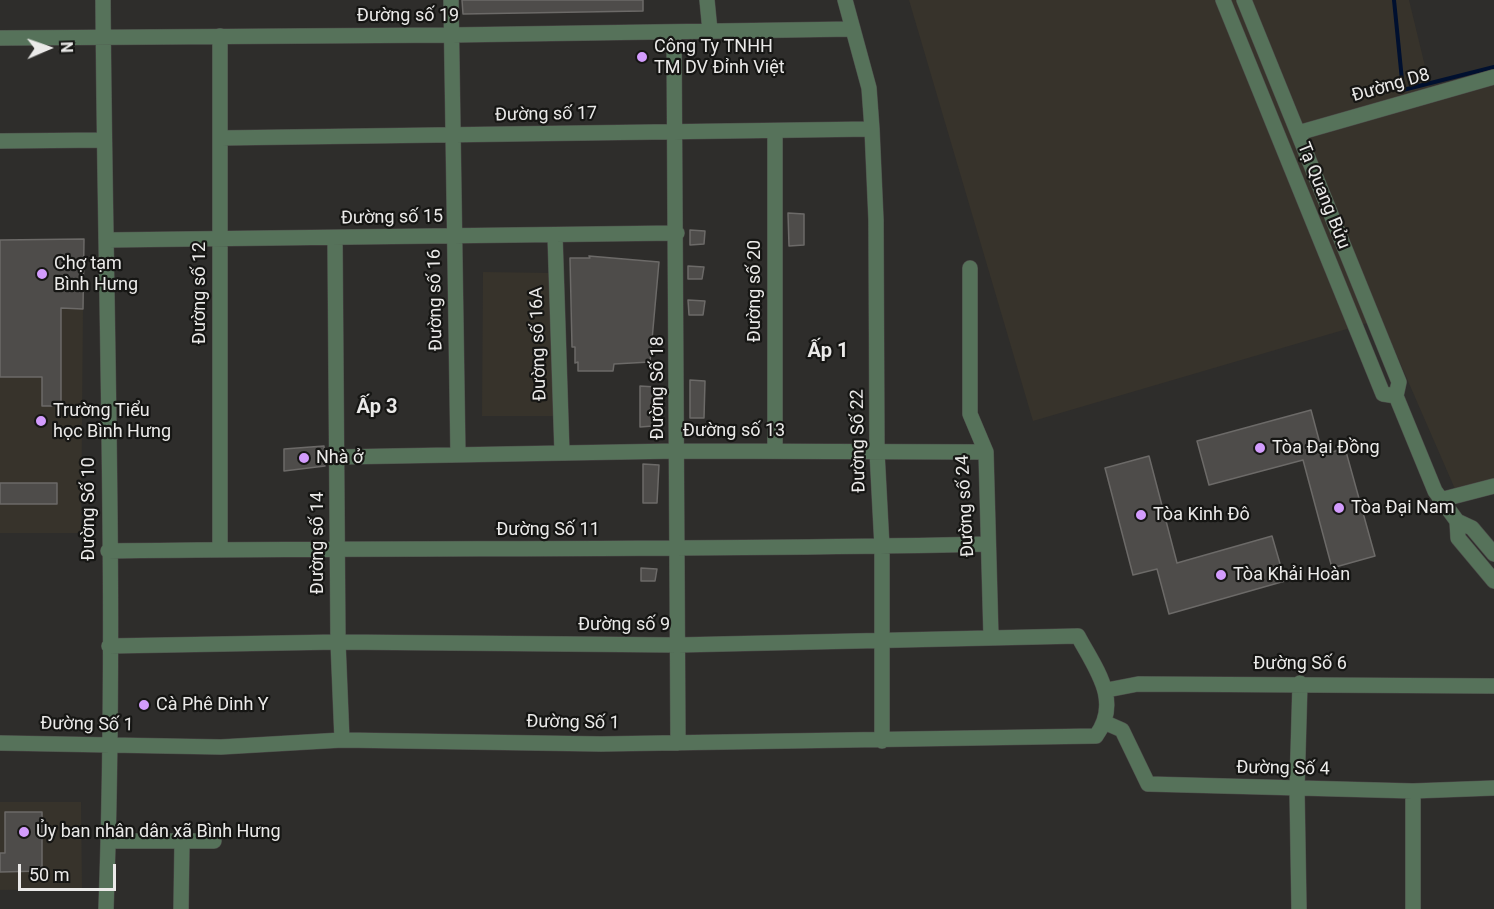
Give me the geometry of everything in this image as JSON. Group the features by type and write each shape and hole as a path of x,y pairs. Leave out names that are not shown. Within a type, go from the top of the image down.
{"street":[{"name":"Đường Số 10","path":"103,0 104,140 108,240 110,745 106,909"},
{"name":"Đường số 16","path":"451,0 458,455"},
{"path":"707,0 710,31"},
{"name":"Đường Số 22","path":"845,0 869,88 872,129 876,220 877,452 882,546 882,741"},
{"name":"Tạ Quang Bửu","path":"1223,0 1383,394 1396,396"},
{"name":"Tạ Quang Bửu","path":"1245,0 1399,382 1396,396 1418,453 1440,500 1457,521 1472,528 1494,554"},
{"name":"Đường số 19","path":"0,38 674,33 853,29"},
{"name":"Đường Số 18","path":"674,33 677,233 678,743"},
{"name":"Đường số 12","path":"219,36 220,550"},
{"path":"1255,80 1274,72"},
{"name":"Đường D8","path":"1298,133 1494,77"},
{"name":"Đường số 17","path":"220,138 872,129"},
{"name":"Đường số 20","path":"775,132 775,451"},
{"path":"0,141 104,140"},
{"name":"Đường số 15","path":"108,240 677,233"},
{"name":"Đường số 16A","path":"555,235 562,453"},
{"name":"Đường số 14","path":"335,238 338,642 342,740"},
{"name":"Đường số 24","path":"970,268 970,414 986,452 991,638"},
{"name":"Đường số 13","path":"338,457 677,451 986,452"},
{"path":"1440,500 1494,486"},
{"name":"Tạ Quang Bửu","path":"1457,521 1458,538 1494,580"},
{"name":"Đường Số 11","path":"108,551 337,548 677,550 988,544"},
{"name":"Đường số 9","path":"109,646 338,642 678,645 1078,636 1107,690"},
{"path":"1299,909 1297,789 1300,683"},
{"name":"Đường Số 6","path":"1107,690 1138,684 1300,683 1494,686"},
{"path":"1106,723 1107,690"},
{"name":"Đường Số 1","path":"0,743 222,747 342,740 678,743 882,741 1096,736 1106,723"},
{"name":"Đường Số 4","path":"1106,723 1122,730 1148,784 1413,791 1494,788"},
{"path":"1413,791 1413,909"},
{"path":"108,841 214,841"},
{"path":"181,909 182,842"}],"shaded area":[{"path":"909,0 1409,0 1430,87 1494,70 1494,479 1455,489 1381,319 1033,421"},
{"path":"483,272 553,273 557,416 482,416"},
{"name":"Trường Tiểu học Bình Hưng","path":"0,308 83,309 81,533 0,533"},
{"path":"0,802 81,802 82,889 0,890"}],"building":[{"path":"462,0 643,0 643,11 463,14"},
{"path":"788,213 804,214 804,245 789,246"},
{"path":"690,230 705,231 704,244 690,245"},
{"path":"84,239 83,309 61,308 61,406 42,406 42,377 0,377 0,240"},
{"path":"589,256 659,262 650,362 614,364 613,371 578,371 578,362 575,363 575,347 572,347 570,258 590,258"},
{"path":"688,266 704,267 702,279 688,279"},
{"path":"688,300 705,301 703,315 689,315"},
{"path":"690,380 705,381 704,418 690,418"},
{"path":"640,386 656,387 653,426 640,427"},
{"path":"1311,410 1323,455 1345,448 1375,556 1332,568 1303,460 1209,485 1197,441"},
{"name":"Nhà ở","path":"324,446 325,466 284,471 284,449"},
{"path":"1149,456 1177,563 1272,536 1285,581 1169,614 1157,569 1133,575 1105,468"},
{"path":"643,464 659,465 657,503 643,503"},
{"path":"0,483 57,483 57,504 0,504"},
{"path":"641,568 657,569 655,581 641,581"},
{"name":"Ủy ban nhân dân xã Bình Hưng","path":"5,812 42,812 42,871 0,872 0,853 5,853"}],"waterway":[{"path":"1394,0 1403,90 1494,67"}],"place":[{"name":"Công Ty TNHH TM DV Đỉnh Việt","path":"642,57"},
{"name":"Chợ tạm Bình Hưng","path":"42,274"},
{"name":"Trường Tiểu học Bình Hưng","path":"41,421"},
{"name":"Tòa Đại Đồng","path":"1260,448"},
{"name":"Nhà ở","path":"304,458"},
{"name":"Tòa Đại Nam","path":"1339,508"},
{"name":"Tòa Kinh Đô","path":"1141,515"},
{"name":"Tòa Khải Hoàn","path":"1221,575"},
{"name":"Cà Phê Dinh Y","path":"144,705"},
{"name":"Ủy ban nhân dân xã Bình Hưng","path":"24,832"}],"district":[{"name":"Ấp 1","path":"828,352"},
{"name":"Ấp 3","path":"377,408"}]}
